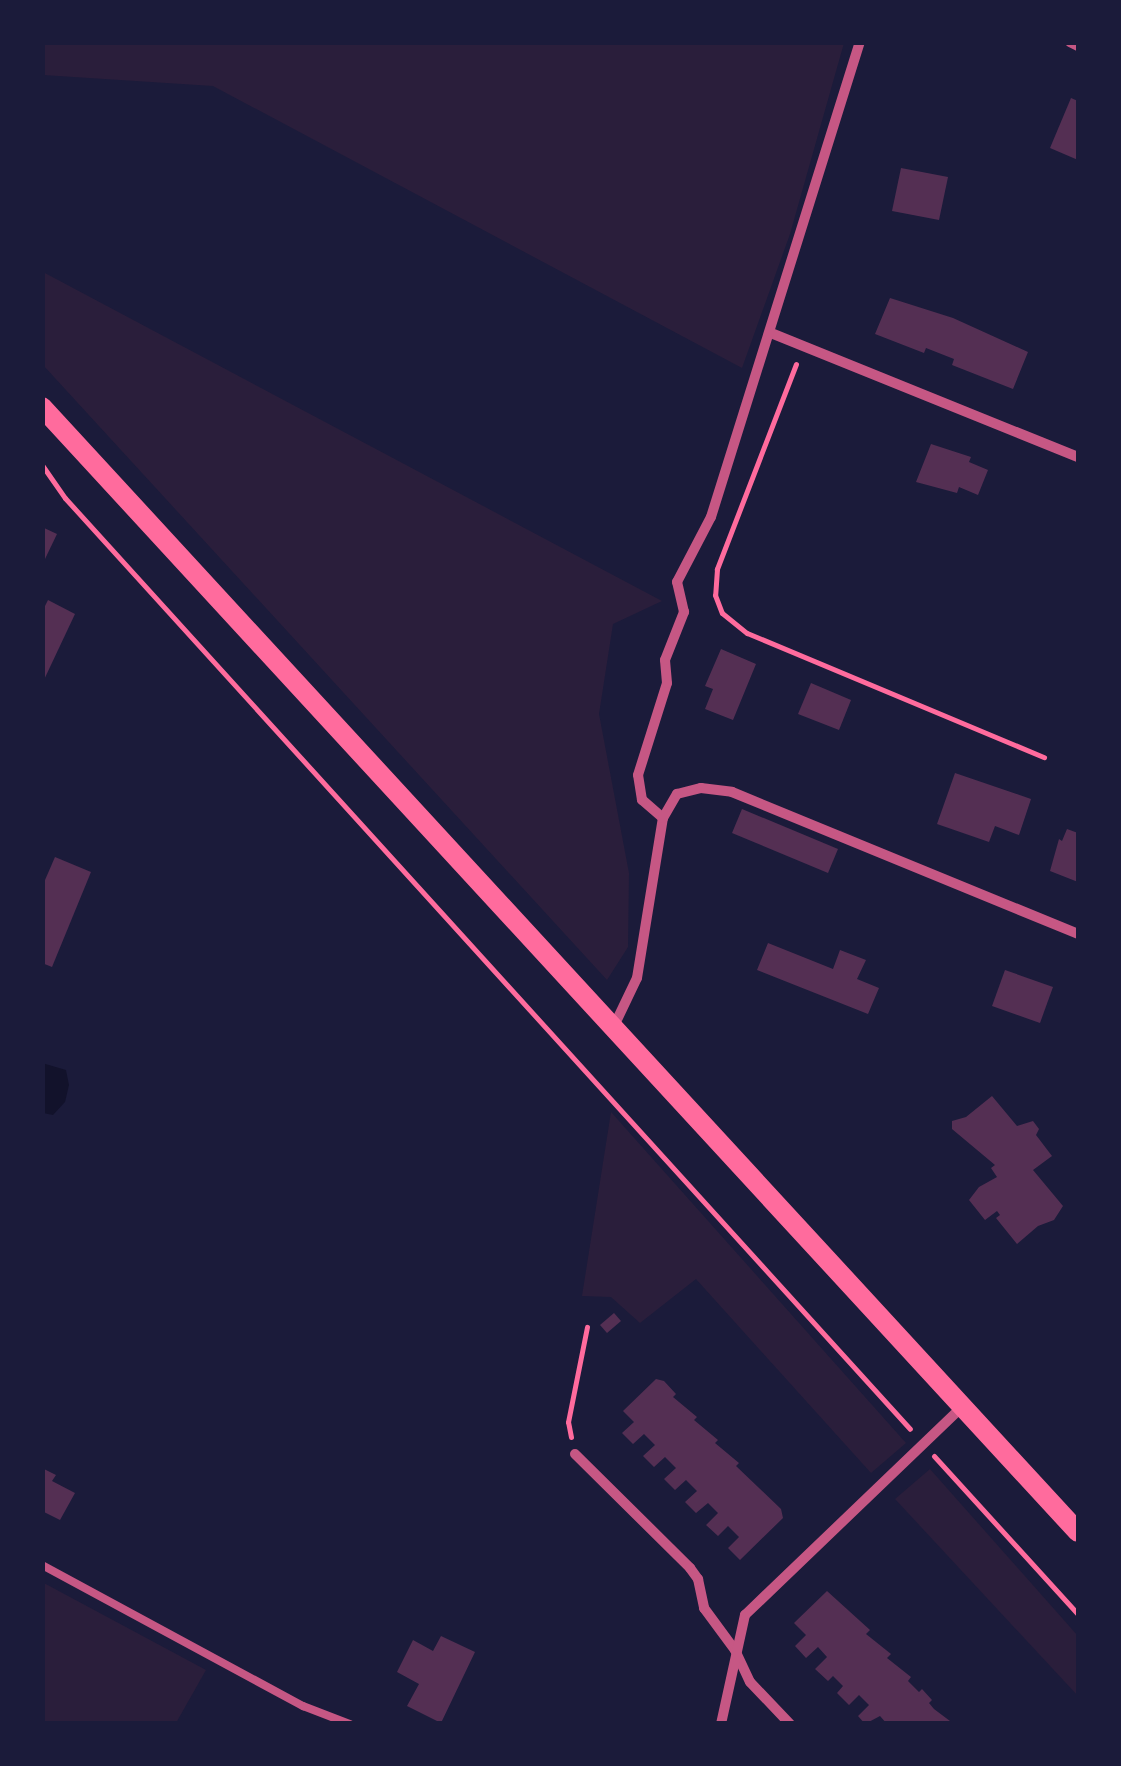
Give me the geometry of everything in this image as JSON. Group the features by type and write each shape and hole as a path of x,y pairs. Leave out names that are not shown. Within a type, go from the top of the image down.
{"main road":[{"path":"42,406 1078,1532"}],"street":[{"path":"663,818 642,800 638,775 667,683 666,660 684,612 677,582 711,517 860,42"},
{"path":"1070,42 1078,46"},
{"path":"771,333 1078,457"},
{"path":"614,1026 637,978 663,818 678,794 701,788 732,792 1078,934"},
{"path":"720,1724 746,1615 962,1408"},
{"path":"575,1454 690,1568 698,1580 704,1608 735,1650 750,1682 790,1724"}],"lane":[{"path":"42,1565 303,1706 350,1724"}],"path":[{"path":"802,348 717,570 715,594 722,613 747,633 1044,757"},
{"path":"42,465 65,498 330,784 1078,1614"},
{"path":"575,1454 568,1422 587,1328"}],"shaded area":[{"path":"42,43 844,43 790,234 742,368 213,86 43,75"},
{"path":"43,272 662,601 613,624 599,714 629,873 628,947 607,980 43,365"},
{"path":"42,1063 66,1070 69,1085 65,1102 53,1115 43,1113"},
{"path":"611,1112 906,1443 871,1473 696,1279 640,1323 611,1297 582,1296"},
{"path":"930,1469 1078,1636 1078,1696 895,1499"},
{"path":"42,1582 206,1670 176,1723 43,1723"}],"building":[{"path":"1071,98 1078,101 1078,160 1050,148"},
{"path":"901,168 948,177 939,220 892,211"},
{"path":"890,298 953,318 1028,352 1013,389 952,365 954,359 926,348 924,353 875,334"},
{"path":"931,444 971,457 969,462 988,470 978,495 959,487 957,493 916,482"},
{"path":"42,527 57,534 45,559 42,557"},
{"path":"48,600 75,614 42,684 42,612"},
{"path":"721,649 756,664 733,720 705,709 713,689 705,686"},
{"path":"811,683 851,700 839,730 798,714"},
{"path":"955,773 1031,799 1019,835 995,826 989,842 937,824"},
{"path":"742,809 838,849 828,873 732,833"},
{"path":"1067,829 1078,833 1078,882 1050,871 1059,839 1062,841"},
{"path":"55,857 91,872 52,967 42,963 42,887"},
{"path":"768,943 833,969 840,950 866,960 857,979 879,988 868,1014 757,970"},
{"path":"1005,970 1053,987 1040,1023 992,1006"},
{"path":"992,1096 1017,1126 1033,1121 1039,1129 1036,1135 1052,1156 1033,1170 1063,1206 1054,1220 1038,1226 1017,1244 996,1218 1000,1215 997,1211 985,1220 969,1200 979,1187 997,1177 991,1168 995,1165 952,1129 952,1121 966,1117"},
{"path":"614,1313 621,1321 607,1333 600,1325"},
{"path":"656,1379 664,1381 676,1394 673,1397 697,1417 694,1420 718,1440 715,1443 739,1463 736,1466 781,1509 783,1518 740,1560 728,1548 739,1537 728,1526 718,1536 706,1525 718,1513 708,1503 696,1513 685,1502 697,1491 686,1480 675,1490 664,1479 676,1468 665,1457 654,1467 643,1456 655,1445 644,1434 633,1444 622,1433 634,1422 623,1411"},
{"path":"42,1468 56,1475 52,1481 75,1493 60,1520 42,1511"},
{"path":"827,1591 870,1630 866,1634 891,1654 887,1658 911,1677 908,1681 919,1692 922,1689 934,1709 954,1724 887,1724 880,1716 865,1724 858,1716 869,1705 859,1695 849,1705 837,1693 843,1686 833,1676 828,1681 815,1669 827,1657 818,1647 806,1658 795,1646 806,1635 794,1623"},
{"path":"441,1636 475,1652 441,1723 407,1706 419,1684 397,1672 413,1640 433,1651"}]}
